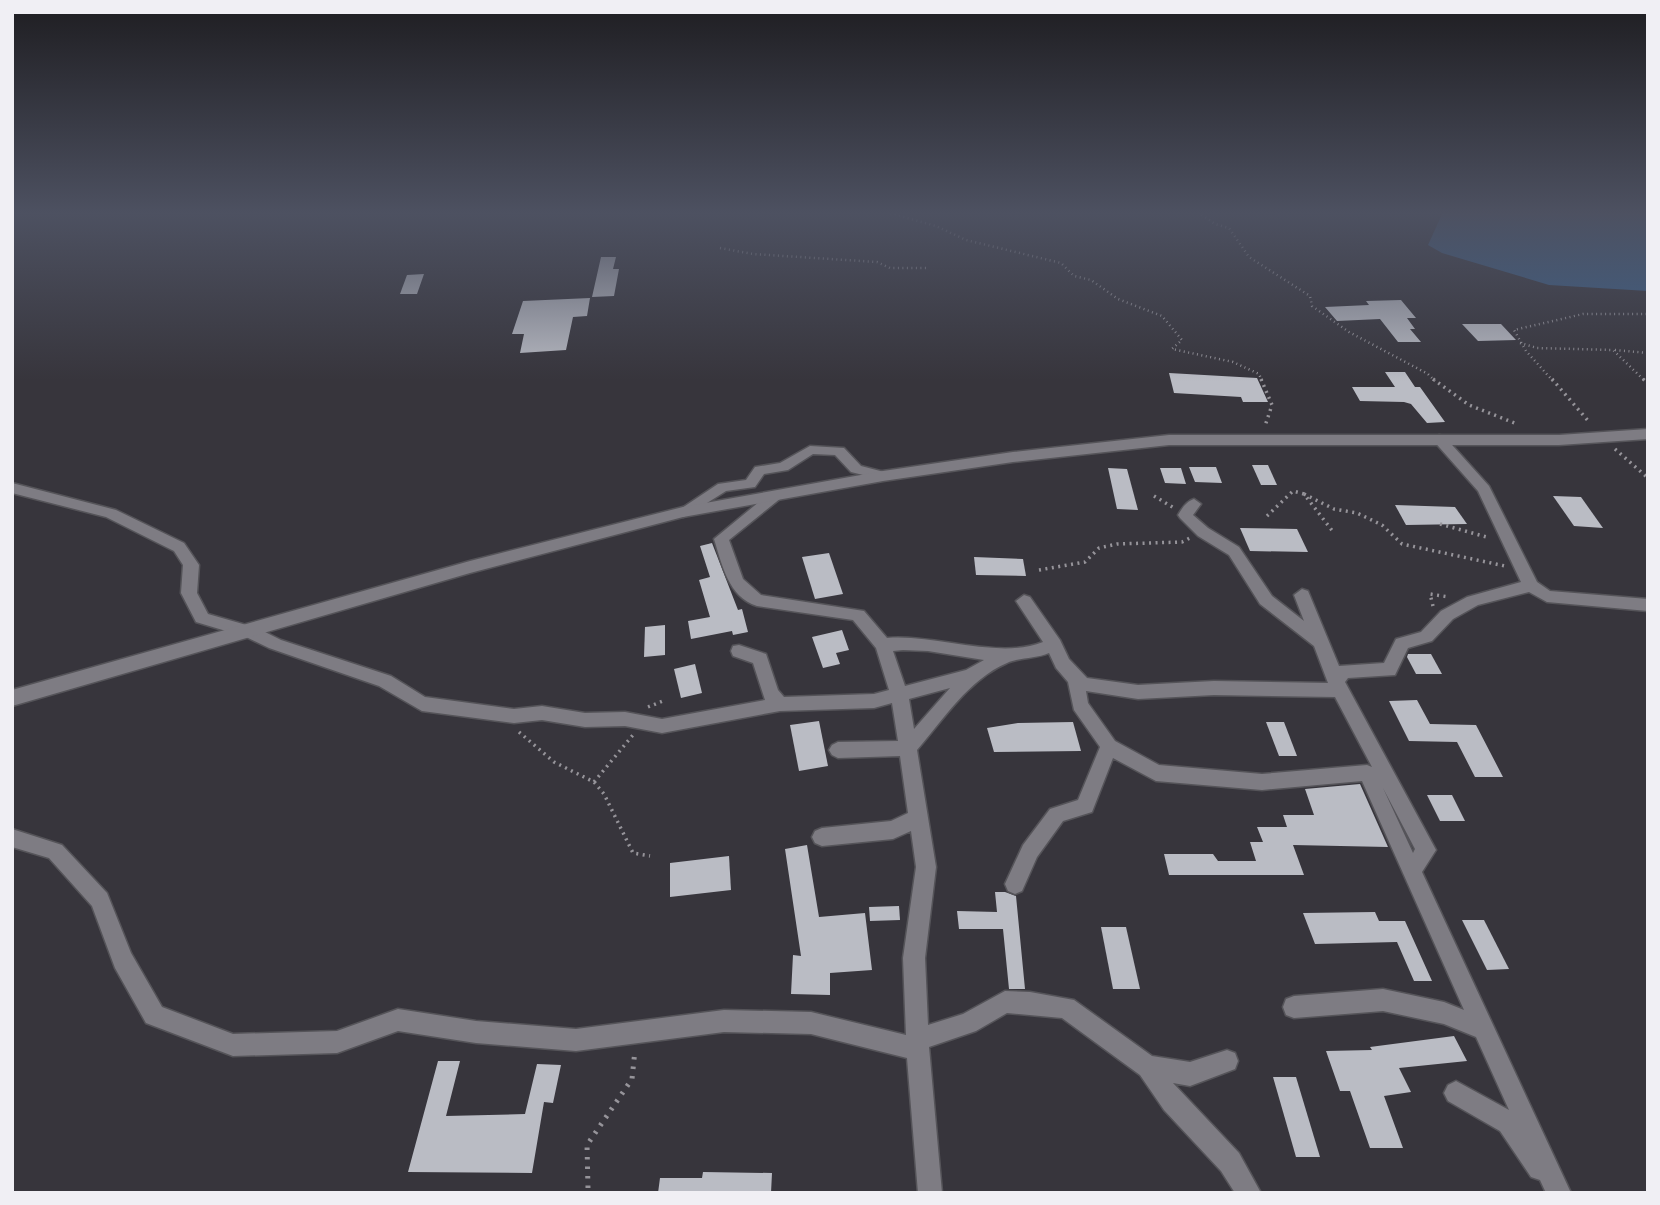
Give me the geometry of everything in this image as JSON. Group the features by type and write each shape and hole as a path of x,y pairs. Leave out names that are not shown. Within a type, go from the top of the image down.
{"street":[{"path":"12,698 251,632 470,567 683,512 883,476 1025,455 1169,440 1439,439 1597,431 1648,434"},
{"path":"1439,439 1484,489 1531,586 1547,596 1648,605"},
{"path":"683,512 723,487 750,484 760,470 783,467 810,450 839,451 856,469 883,476"},
{"path":"12,488 111,513 178,547 191,565 189,593 202,618 251,632 275,644 384,681 422,704 514,716 542,713 585,720 638,721 662,726 780,704 832,707 874,701 971,676 1006,655"},
{"path":"776,495 721,539 736,582 757,600 858,615 883,645 899,693 926,867 914,958 930,1193"},
{"path":"1189,509 1203,532 1234,551 1266,600 1321,642"},
{"path":"1338,686 1343,671 1389,670 1402,643 1426,637 1437,621 1472,600 1531,586"},
{"path":"1302,595 1338,686 1426,850 1411,871"},
{"path":"1024,601 1054,644 1062,663 1076,680 1084,684 1138,692 1338,686"},
{"path":"883,645 909,643 1006,655 1043,650 1054,644"},
{"path":"739,651 760,659 770,693 780,704"},
{"path":"838,750 908,748 971,676"},
{"path":"1076,680 1080,705 1109,747 1156,773 1262,782 1367,773 1558,1193"},
{"path":"1015,884 1030,851 1057,815 1085,806 1109,747"},
{"path":"822,837 892,830 919,817"},
{"path":"12,838 55,851 100,900 123,960 153,1015 233,1045 337,1042 398,1020 476,1032 576,1040 724,1021 811,1023 918,1044 968,1023 1005,1002 1066,1008 1148,1067 1172,1102 1230,1162 1249,1193"},
{"path":"1294,1007 1383,1000 1444,1013 1484,1029"},
{"path":"1148,1067 1190,1074 1227,1062"},
{"path":"1455,1093 1508,1123 1558,1193"}],"path":[{"path":"1066,268 1074,276 1091,280 1118,299 1162,316 1182,340 1172,349 1233,362 1259,374 1272,405 1264,427 1275,439"},
{"path":"1267,268 1310,296 1312,306 1349,332 1428,374 1437,385 1484,415 1522,425"},
{"path":"1648,314 1632,312 1569,316 1514,330 1520,344 1556,384 1572,407 1648,478"},
{"path":"1520,344 1537,348 1648,353"},
{"path":"1613,350 1647,381"},
{"path":"1267,516 1293,491 1334,509 1357,513 1382,525 1402,544 1524,570"},
{"path":"1304,494 1334,533"},
{"path":"1154,496 1189,509"},
{"path":"1440,524 1489,538 1516,553"},
{"path":"1039,570 1085,562 1098,548 1117,544 1182,542 1203,532"},
{"path":"594,782 631,738 638,721 650,705 665,700"},
{"path":"488,712 522,734 554,762 594,782 604,794 633,853 650,856"},
{"path":"588,1188 587,1145 632,1079 635,1047 647,1031"}],"water":[{"path":"1493,268 1648,268 1648,291 1549,285"}],"building":[{"path":"598,268 619,269 614,296 592,297"},
{"path":"424,274 417,294 400,294 407,275"},
{"path":"590,298 587,316 573,317 566,350 520,353 524,334 512,334 523,301"},
{"path":"1401,300 1416,318 1407,318 1415,329 1410,329 1421,342 1398,342 1380,319 1337,321 1325,307 1369,305 1366,301"},
{"path":"1462,324 1501,324 1516,340 1478,341"},
{"path":"1385,372 1405,372 1415,387 1420,387 1445,422 1427,423 1411,404 1404,402 1360,401 1352,387 1395,387"},
{"path":"1169,373 1257,378 1268,402 1243,402 1241,397 1174,393"},
{"path":"1252,465 1268,465 1277,485 1261,485"},
{"path":"1189,467 1216,467 1222,483 1195,482"},
{"path":"1108,468 1127,469 1138,510 1117,509"},
{"path":"1160,468 1181,468 1186,484 1165,483"},
{"path":"1553,496 1581,497 1603,528 1574,526"},
{"path":"1395,505 1455,507 1467,524 1406,525"},
{"path":"1240,528 1297,529 1308,552 1250,551"},
{"path":"712,543 738,610 742,609 748,632 733,635 732,631 691,639 688,621 710,617 699,580 710,577 700,546"},
{"path":"829,553 843,594 815,599 802,557"},
{"path":"974,557 1023,559 1026,576 976,575"},
{"path":"665,625 665,655 644,657 645,627"},
{"path":"842,630 849,650 836,653 840,664 823,668 812,637"},
{"path":"1408,654 1431,654 1442,674 1416,674"},
{"path":"695,664 702,693 681,698 674,669"},
{"path":"1417,700 1430,724 1476,725 1503,777 1475,777 1457,742 1409,741 1389,701"},
{"path":"819,721 828,766 799,771 790,725"},
{"path":"1073,722 1081,751 994,752 987,728 1018,723"},
{"path":"1266,722 1284,722 1297,756 1279,756"},
{"path":"1360,784 1388,847 1293,845 1304,875 1169,875 1164,854 1213,854 1218,861 1256,861 1250,842 1263,842 1257,827 1287,827 1283,815 1314,815 1305,789"},
{"path":"1427,795 1452,795 1465,821 1440,821"},
{"path":"807,845 819,917 865,913 872,970 830,973 830,995 791,994 793,955 801,956 785,849"},
{"path":"729,856 731,890 670,897 670,863"},
{"path":"995,892 1016,896 1025,989 1009,989 1003,929 959,929 957,911 997,912"},
{"path":"899,906 900,920 870,921 869,907"},
{"path":"1375,912 1379,921 1405,921 1432,981 1414,981 1397,942 1315,944 1303,913"},
{"path":"1462,920 1484,920 1509,969 1487,970"},
{"path":"1101,927 1126,927 1140,989 1113,989"},
{"path":"1454,1036 1467,1061 1399,1068 1411,1092 1384,1096 1403,1148 1370,1148 1350,1091 1340,1091 1326,1051 1372,1050 1370,1047"},
{"path":"438,1061 460,1061 446,1116 525,1114 537,1064 561,1065 553,1103 544,1102 532,1173 408,1172"},
{"path":"1273,1077 1296,1077 1320,1157 1296,1157"},
{"path":"703,1172 772,1173 771,1193 658,1193 660,1178 702,1178"}]}
